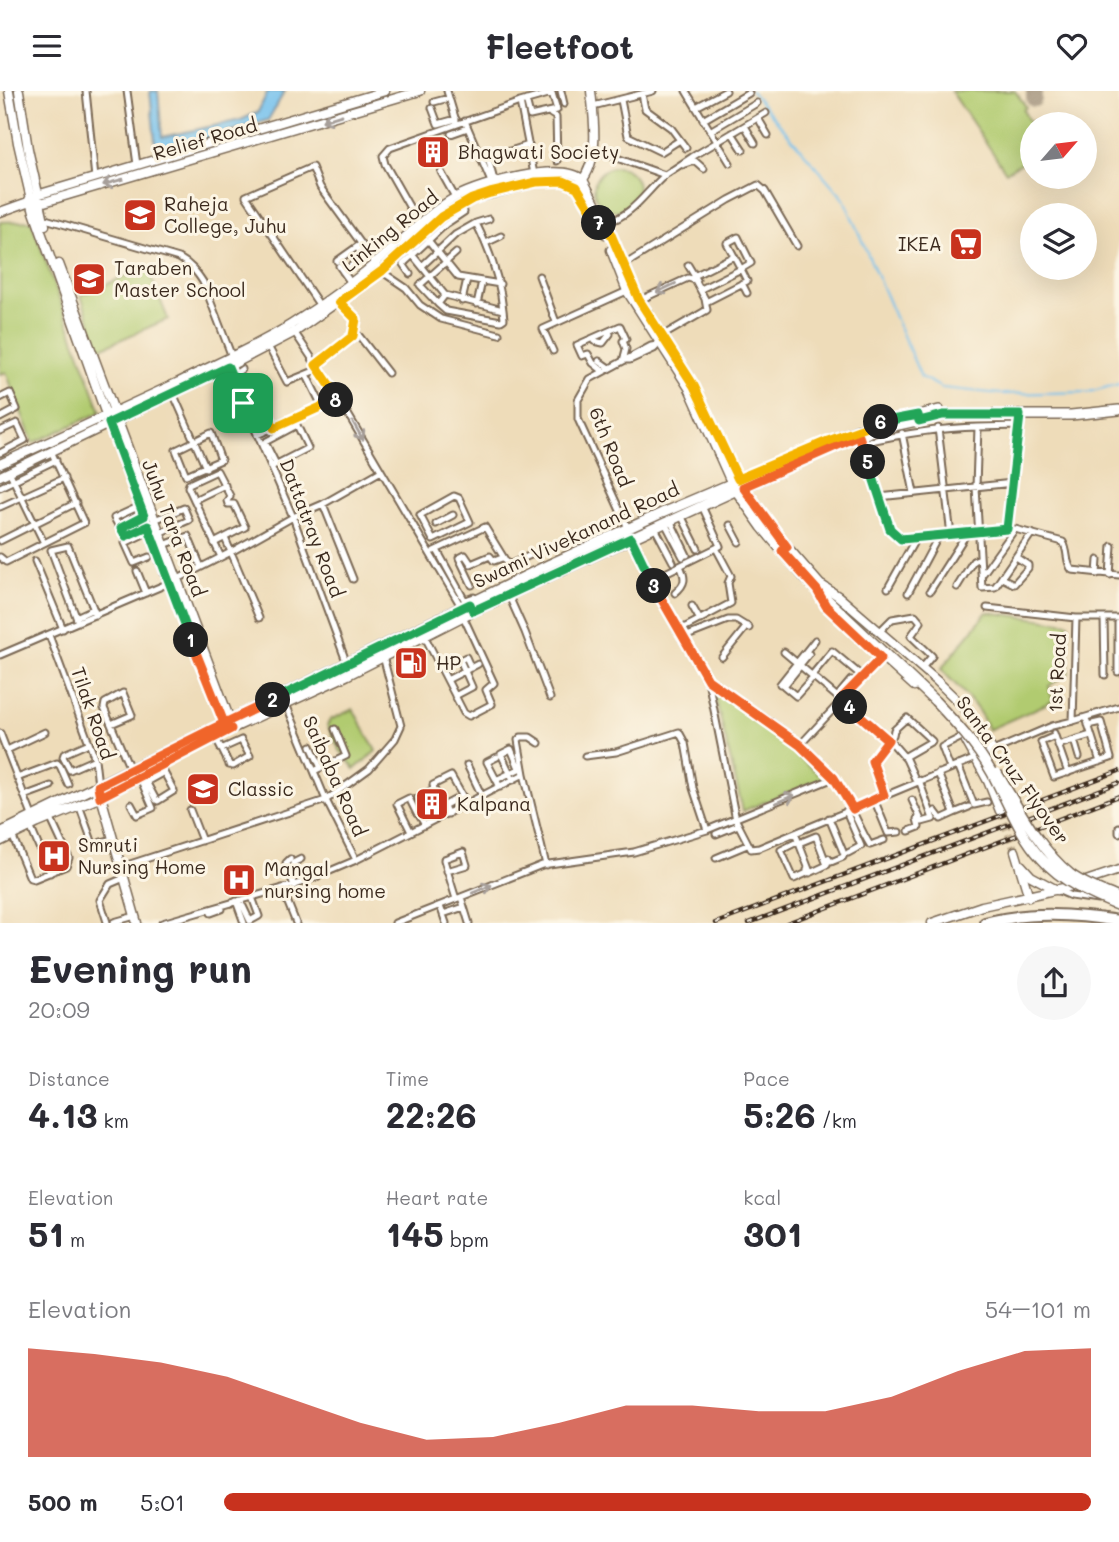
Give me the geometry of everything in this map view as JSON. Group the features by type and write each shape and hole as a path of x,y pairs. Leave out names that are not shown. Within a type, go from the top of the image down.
{"highway":[{"path":"985,922 1049,914 1119,921"}],"main road":[{"name":"Juhu Tara Road","path":"9,91 33,201 152,528 156,553 173,581 229,724"},
{"name":"Juhu Tara Road","path":"19,91 33,201 42,218 111,418"},
{"name":"Relief Road","path":"0,212 385,91"},
{"name":"Relief Road","path":"79,188 95,178 138,170 420,91"},
{"path":"591,91 594,150 590,170 580,184 603,224 630,289 660,342 691,387 737,484"},
{"name":"Linking Road","path":"0,464 230,372 382,271 421,228 443,220 472,199 536,182 563,181 580,184 578,175 569,172 534,174 455,197 421,228 351,283 333,303 320,306 293,329 111,418"},
{"name":"Swami Vivekanand Road","path":"0,833 100,797 229,724 346,663 794,459 939,410 1069,410 1119,404"},
{"name":"Swami Vivekanand Road","path":"919,418 943,415 1071,415 1119,410"},
{"name":"Linking Road","path":"3,474 51,451 86,429"},
{"name":"Juhu Tara Road","path":"127,462 142,512 152,528"},
{"name":"Swami Vivekanand Road","path":"0,841 98,786 162,768 215,736 229,724 286,705 424,635 467,609 508,594 630,533 655,528 668,522 702,506 737,484"},
{"name":"Santa Cruz Flyover","path":"737,484 785,549 822,589 937,699 978,745 1048,851 1073,876 1119,898"},
{"path":"822,589 838,596 963,706 993,751"},
{"path":"822,589 826,606 938,708 964,736 1002,807"},
{"name":"Santa Cruz Flyover","path":"937,699 962,729 992,773 1002,807 1040,857 1055,871 1092,895 1119,905"},
{"name":"1st Road","path":"976,758 993,751"},
{"name":"Tilak Road","path":"98,786 136,919"},
{"path":"1015,851 1028,897"},
{"path":"1019,863 1031,876 1057,890"},
{"path":"932,922 982,906 1068,887 1119,870"}],"street":[{"path":"86,91 95,178"},
{"path":"127,91 138,170"},
{"path":"561,91 564,104"},
{"path":"593,106 653,91"},
{"path":"686,91 730,163"},
{"path":"696,107 726,91"},
{"path":"703,120 749,93"},
{"path":"462,124 438,124 433,105 448,94 493,184"},
{"path":"421,228 385,164 383,156 390,148 523,101 554,94 556,110 531,116 526,114"},
{"path":"642,94 645,109 667,124 685,148"},
{"path":"622,99 626,115"},
{"path":"622,99 628,136 662,152 679,140"},
{"path":"523,101 530,136 525,146 526,155 534,174"},
{"path":"710,131 757,103"},
{"path":"603,224 631,211 665,175 766,113"},
{"path":"526,114 555,115 557,161"},
{"path":"758,118 768,135"},
{"path":"451,134 462,124"},
{"path":"745,126 755,143"},
{"path":"732,133 743,150"},
{"path":"493,184 488,158 525,146"},
{"path":"594,150 665,175"},
{"path":"678,167 695,161 704,169"},
{"path":"320,306 246,196 312,167 320,187 374,264 406,288 420,305 441,319 499,334"},
{"path":"441,172 455,197"},
{"path":"620,267 758,185 765,191 797,246"},
{"path":"410,274 403,265 443,220 464,211 489,251 500,285 502,321 446,311 421,286 457,253"},
{"path":"42,218 179,258 190,264 203,282 232,357 230,372 242,369"},
{"path":"422,266 455,235 489,219"},
{"path":"443,220 455,235"},
{"path":"486,243 501,236"},
{"path":"701,289 741,269 751,263 737,236 727,243 741,269 747,280 708,301"},
{"path":"428,240 458,277 500,285"},
{"path":"351,283 338,263 359,246"},
{"path":"343,272 363,257 359,246"},
{"path":"406,247 445,295 503,310"},
{"path":"481,254 489,251"},
{"path":"694,276 734,256"},
{"path":"660,342 710,314 712,309 688,265"},
{"path":"539,277 556,322"},
{"path":"637,301 688,278 695,280 705,299 707,310 660,342"},
{"path":"462,301 467,279"},
{"path":"478,304 481,281"},
{"path":"742,283 747,293"},
{"path":"553,351 543,329 630,289"},
{"path":"438,305 445,295"},
{"path":"268,346 287,382 317,367 354,333 356,319 333,303"},
{"path":"483,319 485,305"},
{"path":"588,354 582,356 577,346 620,326 626,339 623,341"},
{"path":"293,329 339,399 418,533 434,551 467,609 494,683 486,690 495,702 468,716 424,635"},
{"path":"354,333 388,373"},
{"path":"609,333 623,341 626,349 623,360"},
{"path":"593,340 588,354 593,363 603,371"},
{"name":"6th Road","path":"660,342 590,379 577,405 578,419 651,580 708,680"},
{"path":"599,361 609,368"},
{"name":"Dattatray Road","path":"230,372 249,407 257,435 274,466 351,673"},
{"path":"307,378 321,404"},
{"path":"236,385 244,382 250,395"},
{"path":"242,398 257,391"},
{"path":"0,397 10,393 17,409 0,418"},
{"path":"173,393 206,468"},
{"path":"295,422 308,448 274,466 265,442 328,398"},
{"path":"321,404 339,399"},
{"path":"273,426 263,403 249,407 260,427 273,426 295,422"},
{"path":"1007,529 1020,415"},
{"path":"0,431 17,423 25,440 0,453"},
{"path":"257,435 273,426"},
{"path":"1019,426 937,428 859,436 890,529 901,539 1015,529 1063,542 1072,571 1119,575"},
{"path":"978,427 976,487 982,587 995,587 1031,533"},
{"path":"937,428 951,535"},
{"path":"212,433 222,459 206,468 186,474 176,450 194,441 212,433"},
{"path":"902,433 914,493"},
{"path":"0,557 6,562 84,523 51,451"},
{"path":"0,487 56,460"},
{"path":"214,543 245,527 234,504 228,504 230,496 217,471 189,484 188,487 220,557"},
{"path":"0,655 63,629 94,612 173,581 381,471"},
{"path":"3,474 13,481 44,543"},
{"path":"0,507 64,478"},
{"path":"879,497 1013,483"},
{"path":"194,500 225,485"},
{"path":"458,496 470,522 434,540 431,526 420,514 458,496"},
{"path":"0,541 76,503"},
{"path":"323,504 353,579"},
{"path":"678,631 732,601 728,583 731,576 702,506"},
{"path":"142,512 121,528 126,536 152,528 190,520 184,508 169,514 152,528 125,543 134,563 187,536 201,567"},
{"path":"418,533 453,515"},
{"path":"683,515 700,548"},
{"path":"668,522 685,556"},
{"path":"730,525 739,542"},
{"path":"434,551 485,527 505,562 511,564 533,554"},
{"path":"655,528 673,562"},
{"path":"981,576 1015,529"},
{"path":"930,591 967,533"},
{"path":"651,580 735,534"},
{"path":"908,593 938,537"},
{"path":"225,538 260,618"},
{"path":"888,588 916,538"},
{"path":"77,620 51,550 68,546 94,612"},
{"path":"1110,575 1112,546"},
{"path":"472,585 459,558 465,555 471,564 489,556 494,561 502,558"},
{"path":"1002,577 1014,585 1028,568 1028,565 1016,557"},
{"path":"957,587 972,561 980,558"},
{"path":"1097,574 1098,560"},
{"path":"36,561 63,629"},
{"path":"676,593 685,579 680,566"},
{"path":"467,609 538,567"},
{"path":"137,571 146,593"},
{"path":"508,594 550,698"},
{"path":"692,606 700,620"},
{"name":"1st Road","path":"987,608 1076,618 1073,721 1052,726 993,751"},
{"path":"880,631 892,619 915,615 921,622 911,636 932,656 922,668"},
{"path":"1076,618 1119,621 1118,672"},
{"path":"682,638 728,620 736,620 748,627 722,657"},
{"path":"1104,621 1105,675"},
{"name":"Tilak Road","path":"49,635 95,759 98,786"},
{"path":"815,640 784,686 796,696 830,649"},
{"path":"811,675 832,651 863,677"},
{"path":"784,652 811,675 841,695 904,757 918,781 933,819 922,822 912,800"},
{"path":"780,684 809,654"},
{"path":"121,867 326,800 369,769 395,739 401,726 383,656"},
{"path":"447,680 465,671 475,666 466,657 461,660 465,671 472,687 455,696"},
{"path":"800,745 841,695 856,684 881,658"},
{"path":"708,680 800,745 834,778 870,845 884,840"},
{"path":"708,680 737,822 747,845"},
{"path":"111,724 132,714 122,692 104,704 111,724 153,807 137,815 131,804"},
{"name":"Saibaba Road","path":"286,705 326,800 356,860"},
{"path":"1087,722 1119,707"},
{"path":"884,795 872,761 907,717 932,740 930,744 904,757"},
{"path":"1055,736 1041,741 1055,777 1111,757 1101,723 1073,721"},
{"path":"1087,722 1100,762"},
{"path":"1052,726 1068,773"},
{"path":"314,771 346,756 335,729"},
{"path":"586,756 616,752 678,731 685,743 693,788 707,830"},
{"path":"0,733 50,873"},
{"path":"7,750 45,733"},
{"path":"1058,745 1091,735"},
{"path":"215,736 221,749 230,766 250,756 241,740 221,749"},
{"path":"950,768 942,747 964,736"},
{"path":"539,743 530,737 518,740 546,865"},
{"path":"1074,740 1079,757"},
{"path":"89,743 64,754 63,757 70,770 95,759"},
{"path":"311,746 321,768"},
{"path":"497,757 487,762 500,787"},
{"name":"1st Road","path":"716,858 747,845 754,849 794,834 976,758"},
{"path":"17,778 57,763 68,784"},
{"path":"467,765 482,796"},
{"path":"958,765 974,805 987,802"},
{"path":"139,775 158,801 174,791 162,768"},
{"path":"445,809 433,785 461,772"},
{"path":"496,780 510,773 513,780"},
{"path":"937,773 954,813"},
{"path":"445,809 467,804 524,775"},
{"path":"452,777 467,804"},
{"path":"716,834 834,778"},
{"path":"24,796 51,786"},
{"path":"904,786 920,825 909,831"},
{"path":"422,823 417,812 422,808 418,798 434,789"},
{"path":"927,792 941,819 970,807"},
{"path":"162,922 185,919 253,900 356,860 411,832 462,796"},
{"path":"411,832 397,805 408,798 422,823"},
{"path":"874,799 888,833 900,832"},
{"path":"79,805 93,844"},
{"path":"190,810 202,841"},
{"path":"846,811 861,846 848,853"},
{"path":"12,835 30,878 50,873 69,863 67,852 50,817"},
{"path":"814,825 829,861 843,857 829,818"},
{"path":"395,922 546,865 634,852 737,822"},
{"path":"407,825 422,823"},
{"path":"1119,827 1119,833"},
{"path":"794,834 797,843 807,872 794,879 781,849 797,843 816,837 827,865 810,873 797,843"},
{"path":"101,842 113,839"},
{"path":"447,871 467,865 463,852 444,858 447,871 469,922"},
{"path":"290,859 286,863 309,878"},
{"path":"294,869 293,863 301,859"},
{"path":"309,878 330,867"},
{"path":"107,922 100,900 110,884 124,878"},
{"path":"282,888 296,922"},
{"path":"1057,890 1070,896 1119,905"},
{"path":"235,905 250,921 259,916 253,900"},
{"path":"235,905 244,922"},
{"path":"439,906 445,922"},
{"path":"439,906 445,922"},
{"path":"443,914 464,907"},
{"path":"114,922 136,919"}],"green space":[{"path":"951,91 1015,91 1026,107 1024,112 1020,112 1020,163 1006,172"},
{"path":"616,167 625,168 632,173 637,180 637,198 632,205 625,210 616,211 607,210 600,205 595,198 594,189 595,180 600,173 607,168"},
{"path":"31,221 101,412 33,443 6,372 0,374 0,222"},
{"path":"147,267 168,319 99,349 81,295"},
{"path":"987,612 1069,623 1069,673 1049,686 1053,701 988,730 974,705 941,669"},
{"path":"713,688 824,778 743,811"},
{"path":"353,709 376,751 355,769 339,749 327,725 330,720"}],"water":[{"path":"150,91 158,91 162,137 241,120 258,112 268,91 285,91 268,120 164,151 156,150"}],"waterway":[{"path":"751,91 844,199 921,377 942,388 1001,394 1089,392 1119,384"}],"taxiway":[{"path":"1034,91 1034,99"}],"tunnel":[{"path":"1000,811 1015,851"},
{"path":"294,869 298,880"}],"railway":[{"path":"716,923 1119,771"},
{"path":"749,923 1118,783"},
{"path":"787,923 1119,796"}],"place":[{"name":"Bhagwati Society","path":"433,152"},
{"name":"Raheja College, Juhu","path":"140,215"},
{"name":"IKEA","path":"966,244"},
{"name":"Taraben Master School","path":"89,279"},
{"name":"HP","path":"411,663"},
{"name":"Classic","path":"203,789"},
{"name":"Kalpana","path":"432,804"},
{"name":"Smruti Nursing Home","path":"54,856"},
{"name":"Mangal nursing home","path":"239,880"}],"route":[{"path":"243,403 228,367 109,423 144,516 121,528 126,536 148,526 224,723 231,729 100,797 98,786 224,723 286,694 381,646 470,604 473,611 631,538 678,631 708,680 800,745 834,778 853,809 884,795 872,761 888,740 841,699 881,658 826,606 817,590 782,551 787,547 743,487 859,436 890,529 901,539 1007,529 1020,415 943,415 919,421 918,415 872,424 738,479 694,386 639,300 606,223 600,225 577,187 554,180 490,193 456,207 423,231 382,271 339,302 356,319 353,336 316,365 339,399 274,428 263,403 246,408 243,403"}]}
